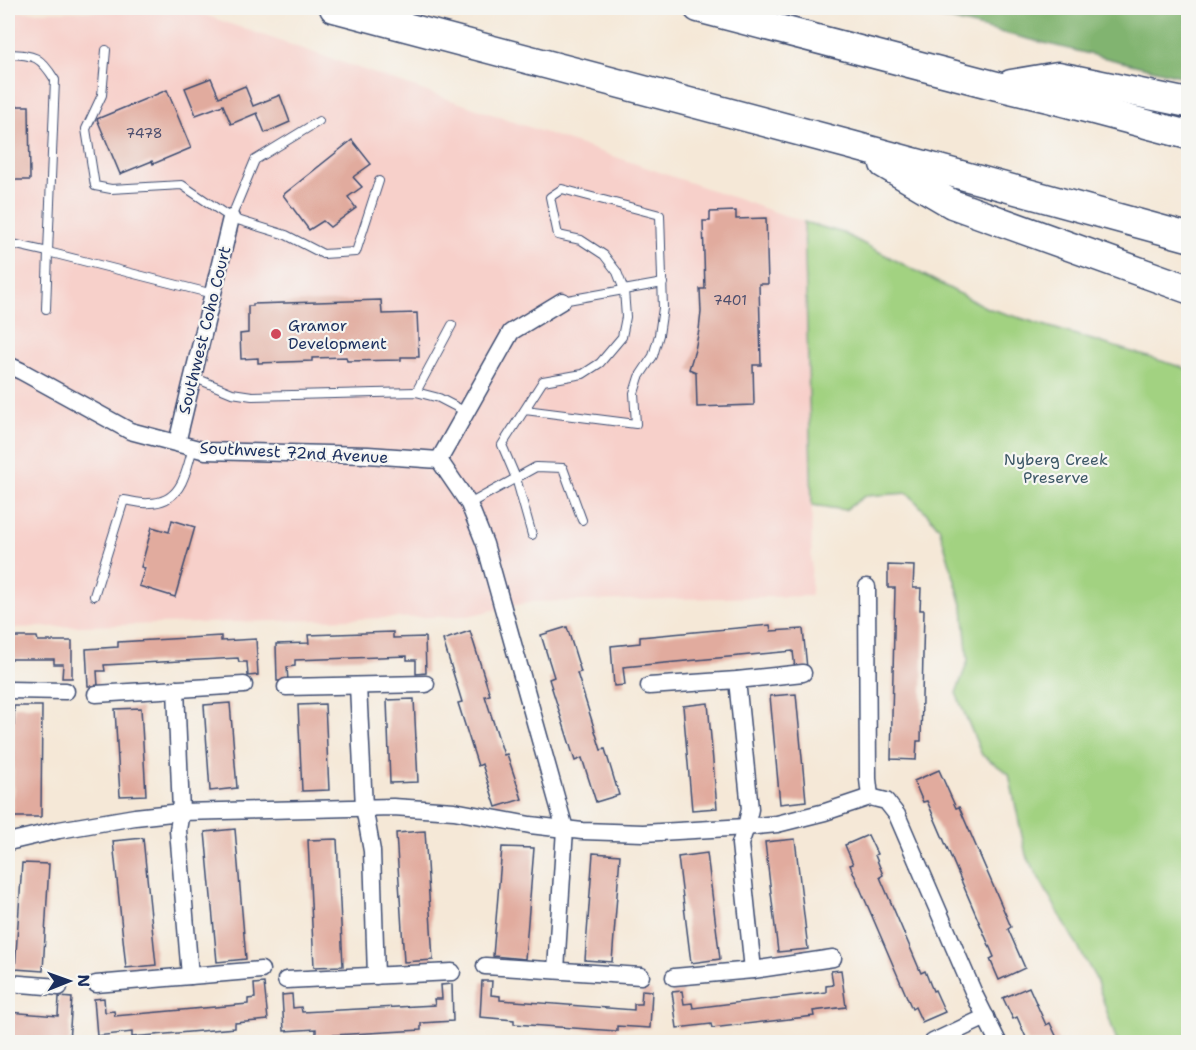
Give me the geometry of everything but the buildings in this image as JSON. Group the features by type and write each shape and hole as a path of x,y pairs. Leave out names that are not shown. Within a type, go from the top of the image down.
{"highway":[{"path":"334,8 1188,237"},
{"path":"698,8 1188,135"},
{"path":"997,86 1058,76 1188,103"},
{"path":"851,145 952,204 1188,289"}],"street":[{"name":"Southwest Coho Court","path":"185,445 193,377 231,218"},
{"path":"556,970 565,829 485,544 469,504 439,460 511,332 562,301"},
{"name":"Southwest 72nd Avenue","path":"8,365 130,430 206,451 368,455 439,460"},
{"path":"867,586 870,796"},
{"path":"649,686 803,673"},
{"path":"737,680 750,809 740,844 753,970"},
{"path":"286,687 426,684"},
{"path":"96,694 244,685"},
{"path":"358,686 364,807 372,851 376,976"},
{"path":"176,689 182,812 178,830 190,976"},
{"path":"8,690 66,691"},
{"path":"8,842 59,830 135,817 182,812 364,807 454,811 530,825 582,831 643,833 777,824 870,796 886,801 897,814 975,996 998,1042"},
{"path":"675,977 753,970 833,958"},
{"path":"485,966 641,976"},
{"path":"96,984 261,970"},
{"path":"286,980 452,972"},
{"path":"8,983 59,987"},
{"path":"933,1042 986,1017"}],"lane":[{"path":"106,50 102,95 86,129 95,186 111,189 182,185 231,218 286,235 323,254 356,252 379,182"},
{"path":"8,54 31,54 45,64 55,80 46,309"},
{"path":"231,218 255,160 319,121"},
{"path":"525,410 636,424 634,393 639,377 653,356 663,308 660,215 562,189 550,196 558,235 581,240 604,255 617,272 624,290 626,317 622,337 600,363 584,374 543,381 502,445 516,478 532,535"},
{"path":"8,243 213,294"},
{"path":"562,301 663,283"},
{"path":"416,392 452,325"},
{"path":"193,377 232,393 252,396 416,392 439,398 466,412"},
{"path":"94,596 124,500 150,504 168,498 183,483 185,445"},
{"path":"469,504 536,467 563,468 582,520"}],"shaded area":[{"path":"193,11 804,222 812,505 811,596 530,602 467,616 8,628 8,12"}],"green space":[{"path":"901,8 1188,8 1188,78"},
{"name":"Nyberg Creek Preserve","path":"804,222 843,233 987,308 1188,369 1188,1042 1117,1042 1096,979 1026,855 1009,774 982,755 956,693 968,661 963,608 939,527 908,493 865,496 845,510 812,505"}],"place":[{"name":"Gramor Development","path":"276,334"}]}
